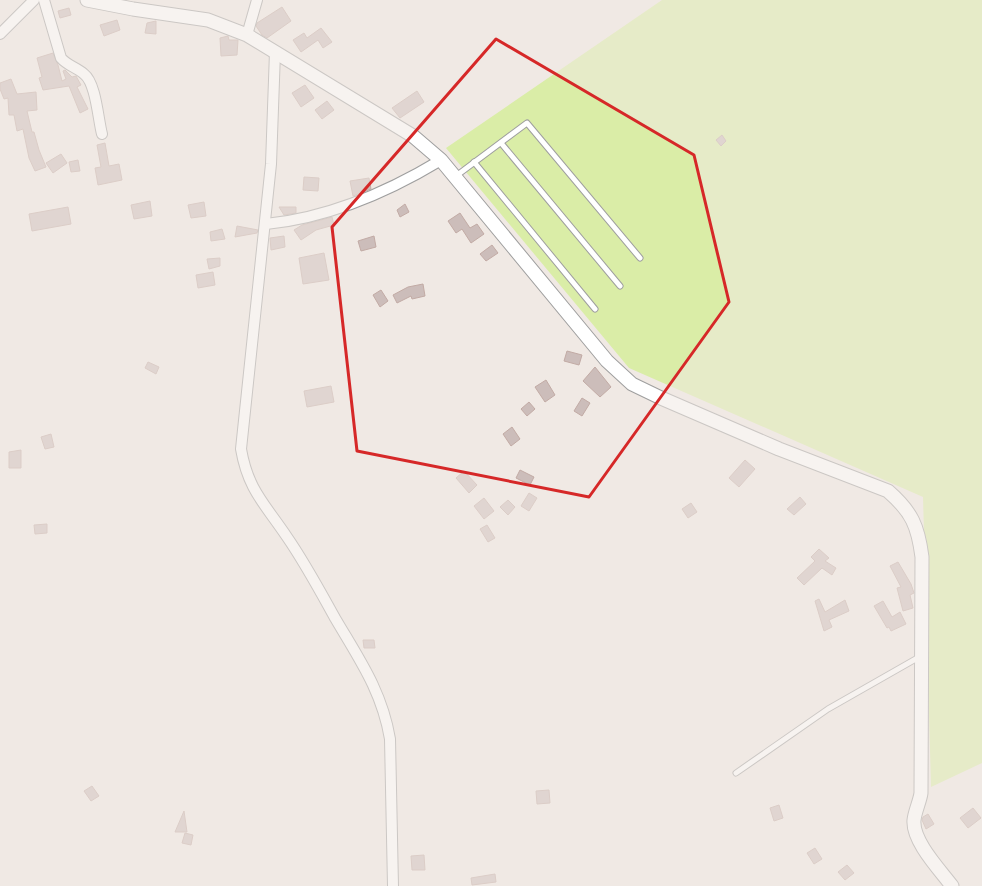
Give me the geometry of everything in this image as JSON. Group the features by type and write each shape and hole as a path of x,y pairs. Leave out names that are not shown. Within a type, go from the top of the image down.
{"street":[{"path":"0,34 34,0"},
{"path":"44,0 61,58 66,64 84,73 91,85 102,134"},
{"path":"87,0 133,9 208,20 247,35 413,136 441,160 607,362 632,384 778,449 888,491 901,503 914,522 919,537 922,557 921,793 914,819 915,828 926,850 952,886"},
{"path":"247,35 257,0"},
{"path":"275,52 271,164 266,224 241,449 244,465 255,491 288,537 371,678 382,703 387,719 390,739 393,886"},
{"path":"266,224 304,219 381,192 408,179 441,160"}],"lane":[{"path":"455,177 528,123 640,258"},
{"path":"501,143 620,286"},
{"path":"474,162 595,309"},
{"path":"736,773 828,709 922,655"}],"highlighted area":[{"path":"496,39 694,155 729,302 589,497 357,451 332,227"}],"green space":[{"path":"662,0 982,0 982,763 931,787 923,497 629,368 446,148"}],"building":[{"path":"282,7 291,21 267,38 262,35 256,26 257,23"},
{"path":"69,8 71,15 60,18 58,11"},
{"path":"117,20 120,30 104,36 100,25"},
{"path":"156,21 156,34 145,33 147,23"},
{"path":"321,28 332,42 323,48 318,40 301,52 293,40 304,33 307,38"},
{"path":"228,36 229,40 238,40 237,55 221,56 220,38"},
{"path":"53,53 62,81 66,79 63,71 65,70 72,77 76,76 81,85 77,87 88,109 80,113 69,86 43,90 39,78 42,77 37,58"},
{"path":"11,79 17,94 36,92 37,110 27,111 32,132 34,132 46,167 35,171 29,158 23,129 17,131 14,115 9,115 8,98 4,99 0,89 0,83"},
{"path":"305,85 314,98 301,107 292,93"},
{"path":"417,91 424,102 400,118 392,108"},
{"path":"327,101 334,110 322,119 315,110"},
{"path":"722,135 726,141 721,146 716,140"},
{"path":"105,143 109,166 119,164 122,180 98,185 95,168 101,167 97,145"},
{"path":"61,154 67,163 53,173 46,163"},
{"path":"78,160 80,171 71,172 69,162"},
{"path":"304,177 319,178 318,191 303,190"},
{"path":"369,178 371,189 353,196 350,181"},
{"path":"150,201 152,216 134,219 131,205"},
{"path":"204,202 206,216 191,218 188,205"},
{"path":"405,204 409,212 400,217 397,210"},
{"path":"68,207 71,224 32,231 29,214"},
{"path":"279,207 296,207 296,213 284,215"},
{"path":"460,213 470,228 477,224 484,234 471,243 462,229 456,233 448,221"},
{"path":"332,217 334,225 316,230 301,240 294,230 302,225"},
{"path":"237,226 258,230 257,233 235,237"},
{"path":"222,229 225,239 211,241 210,232"},
{"path":"284,236 285,247 271,250 270,238"},
{"path":"374,236 376,247 361,251 358,241"},
{"path":"492,245 498,253 486,261 480,254"},
{"path":"324,253 329,280 303,284 299,258"},
{"path":"220,258 220,266 209,269 207,259"},
{"path":"213,272 215,285 198,288 196,275"},
{"path":"423,284 425,296 412,299 411,296 397,303 393,295 408,287"},
{"path":"381,290 388,301 380,307 373,295"},
{"path":"567,351 582,355 579,365 564,361"},
{"path":"148,362 159,367 156,374 145,368"},
{"path":"595,367 611,387 600,397 583,381"},
{"path":"546,380 555,395 545,402 535,387"},
{"path":"331,386 334,402 307,407 304,391"},
{"path":"582,398 590,403 582,416 574,411"},
{"path":"529,402 535,409 527,416 521,409"},
{"path":"512,427 520,439 511,446 503,434"},
{"path":"51,434 54,447 45,449 41,437"},
{"path":"21,450 21,468 9,468 9,452"},
{"path":"745,460 755,469 739,487 729,478"},
{"path":"520,470 534,477 530,485 516,478"},
{"path":"464,471 477,485 469,493 456,478"},
{"path":"529,493 537,498 529,511 521,506"},
{"path":"800,497 806,504 794,515 787,509"},
{"path":"484,498 494,511 484,519 474,506"},
{"path":"508,500 515,507 508,515 500,507"},
{"path":"691,503 697,512 688,518 682,509"},
{"path":"47,524 47,533 35,534 34,525"},
{"path":"487,525 495,538 488,542 480,529"},
{"path":"819,549 829,558 825,561 836,568 832,575 822,568 804,585 797,578 815,561 811,557"},
{"path":"898,562 911,584 914,593 910,595 913,608 903,611 897,588 901,587 890,566"},
{"path":"819,599 825,612 845,600 849,611 829,620 832,627 824,631 815,601"},
{"path":"883,601 892,617 900,612 906,624 891,631 889,627 887,628 874,606"},
{"path":"363,640 374,640 375,648 364,648"},
{"path":"92,786 99,796 91,801 84,791"},
{"path":"549,790 550,803 537,804 536,791"},
{"path":"779,805 783,818 774,821 770,808"},
{"path":"973,808 981,818 968,828 960,818"},
{"path":"184,811 187,832 175,832"},
{"path":"928,814 934,824 926,829 922,820 923,817"},
{"path":"185,833 193,835 191,845 182,843"},
{"path":"815,848 822,859 814,864 807,853"},
{"path":"424,855 425,870 412,870 411,856"},
{"path":"847,865 854,873 845,880 838,872"},
{"path":"495,874 496,882 472,885 471,878"}]}
